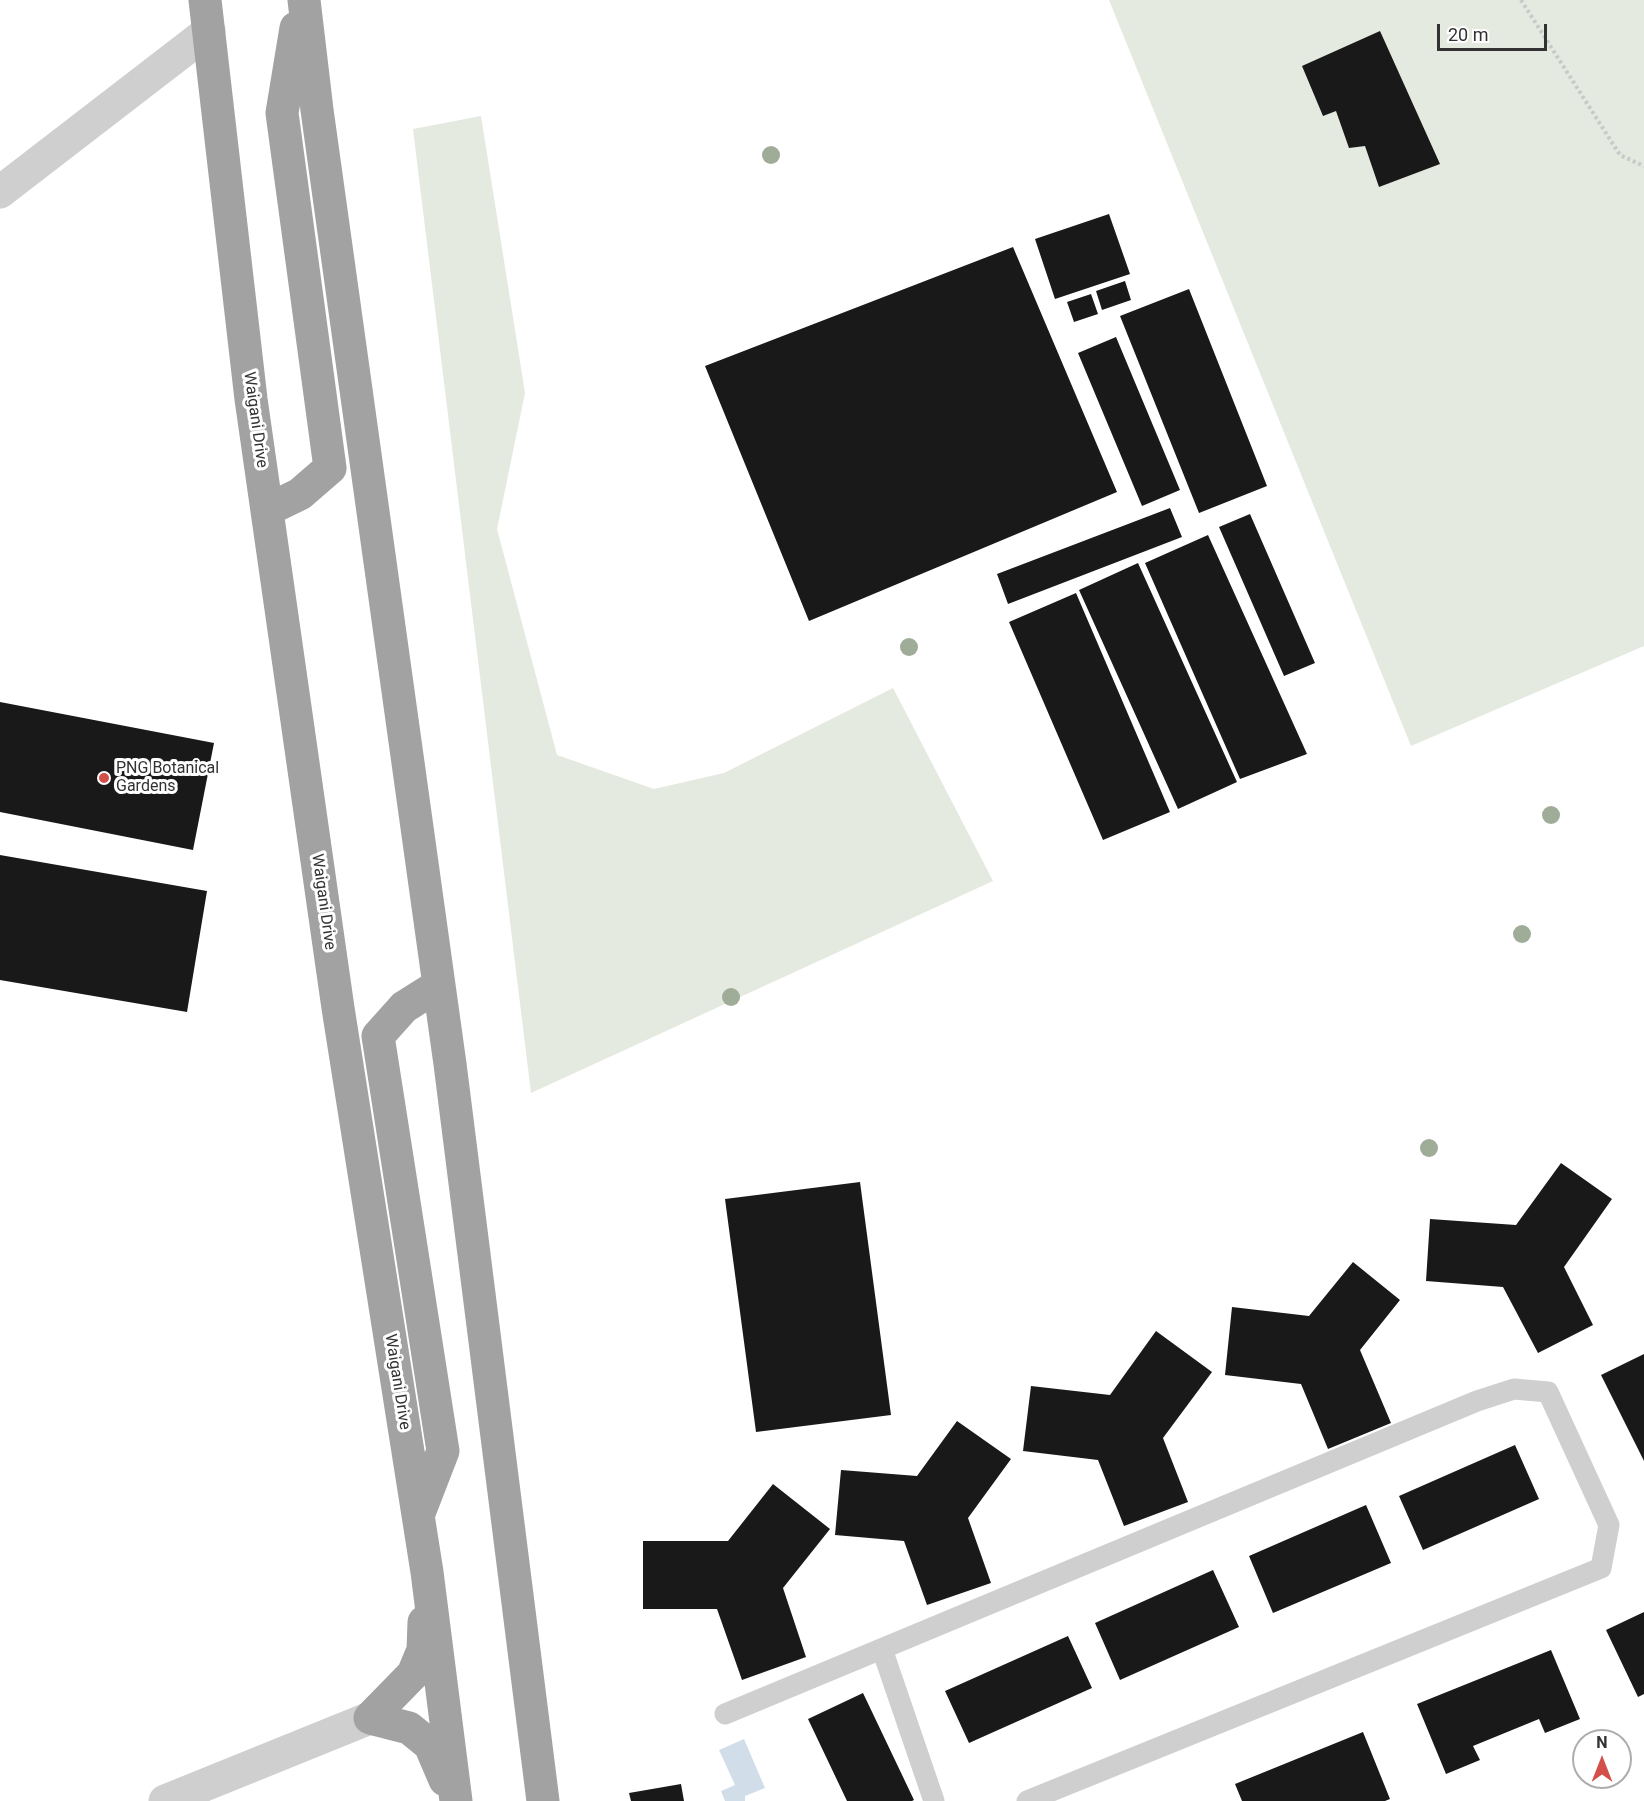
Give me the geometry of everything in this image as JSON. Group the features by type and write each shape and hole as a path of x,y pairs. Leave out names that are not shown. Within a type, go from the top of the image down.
{"highway":[{"path":"267,510 300,495 330,468 282,113 303,0"},
{"path":"303,0 439,985 543,1801"},
{"name":"Waigani Drive","path":"207,15 251,399 338,1008 427,1572 455,1801"},
{"path":"418,1515 443,1451 378,1036 404,1007 439,985"},
{"path":"427,1572 423,1650 413,1674 370,1718 409,1728 430,1745 455,1801"}],"street":[{"path":"0,192 207,15"},
{"path":"165,1801 202,1793 370,1718"}],"lane":[{"path":"725,1714 1477,1401 1514,1389 1548,1392 1609,1525 1601,1568 1027,1801"},
{"path":"882,1649 934,1801"}],"path":[{"path":"1521,0 1620,155 1644,166"}],"shaded area":[{"path":"1109,0 1644,0 1644,646 1411,746"},
{"path":"481,116 525,393 497,529 557,755 654,789 724,773 893,688 993,881 531,1093 413,129"},
{"path":"744,1739 765,1788 745,1796 745,1801 725,1801 721,1791 735,1785 719,1750"}],"building":[{"path":"1380,31 1440,164 1379,187 1365,146 1349,148 1336,111 1323,116 1302,66"},
{"path":"1109,214 1130,274 1055,299 1035,239"},
{"path":"1013,247 1117,492 809,621 705,366"},
{"path":"1125,281 1131,300 1102,310 1096,291"},
{"path":"1189,289 1267,486 1199,513 1120,316"},
{"path":"1091,294 1098,314 1074,322 1067,302"},
{"path":"1116,337 1180,490 1142,506 1078,353"},
{"path":"1170,508 1182,537 1008,604 997,574"},
{"path":"1250,514 1315,663 1284,676 1219,527"},
{"path":"1208,535 1307,754 1240,779 1145,563"},
{"path":"1138,563 1237,782 1178,809 1079,590"},
{"path":"1076,593 1170,812 1103,840 1009,622"},
{"name":"PNG Botanical Gardens","path":"0,702 214,743 193,850 0,812"},
{"path":"0,855 207,891 187,1012 0,980"},
{"path":"1561,1163 1612,1199 1564,1267 1593,1325 1538,1353 1503,1287 1426,1281 1430,1219 1516,1225"},
{"path":"860,1182 891,1415 756,1432 725,1199"},
{"path":"1353,1262 1400,1300 1360,1350 1391,1423 1328,1449 1301,1384 1225,1375 1232,1307 1309,1316"},
{"path":"1156,1331 1212,1372 1163,1438 1188,1502 1124,1526 1098,1460 1023,1451 1031,1386 1110,1395"},
{"path":"1644,1354 1644,1461 1601,1375"},
{"path":"957,1421 1011,1459 968,1518 991,1583 927,1605 904,1541 835,1535 841,1470 917,1476"},
{"path":"1515,1445 1539,1499 1423,1550 1399,1496"},
{"path":"773,1484 830,1529 783,1588 806,1657 742,1680 717,1609 643,1609 643,1541 728,1541"},
{"path":"1366,1505 1391,1563 1273,1613 1249,1556"},
{"path":"1213,1570 1239,1627 1120,1680 1095,1623"},
{"path":"1644,1612 1644,1694 1638,1697 1606,1630"},
{"path":"1068,1636 1092,1688 969,1743 945,1691"},
{"path":"1551,1650 1580,1719 1545,1733 1539,1719 1473,1746 1480,1760 1446,1774 1417,1704"},
{"path":"863,1693 914,1800 912,1801 847,1801 808,1719"},
{"path":"1363,1732 1390,1799 1385,1801 1242,1801 1235,1784"},
{"path":"681,1784 684,1801 631,1801 629,1793"}],"place":[{"name":"PNG Botanical Gardens","path":"104,778"}]}
